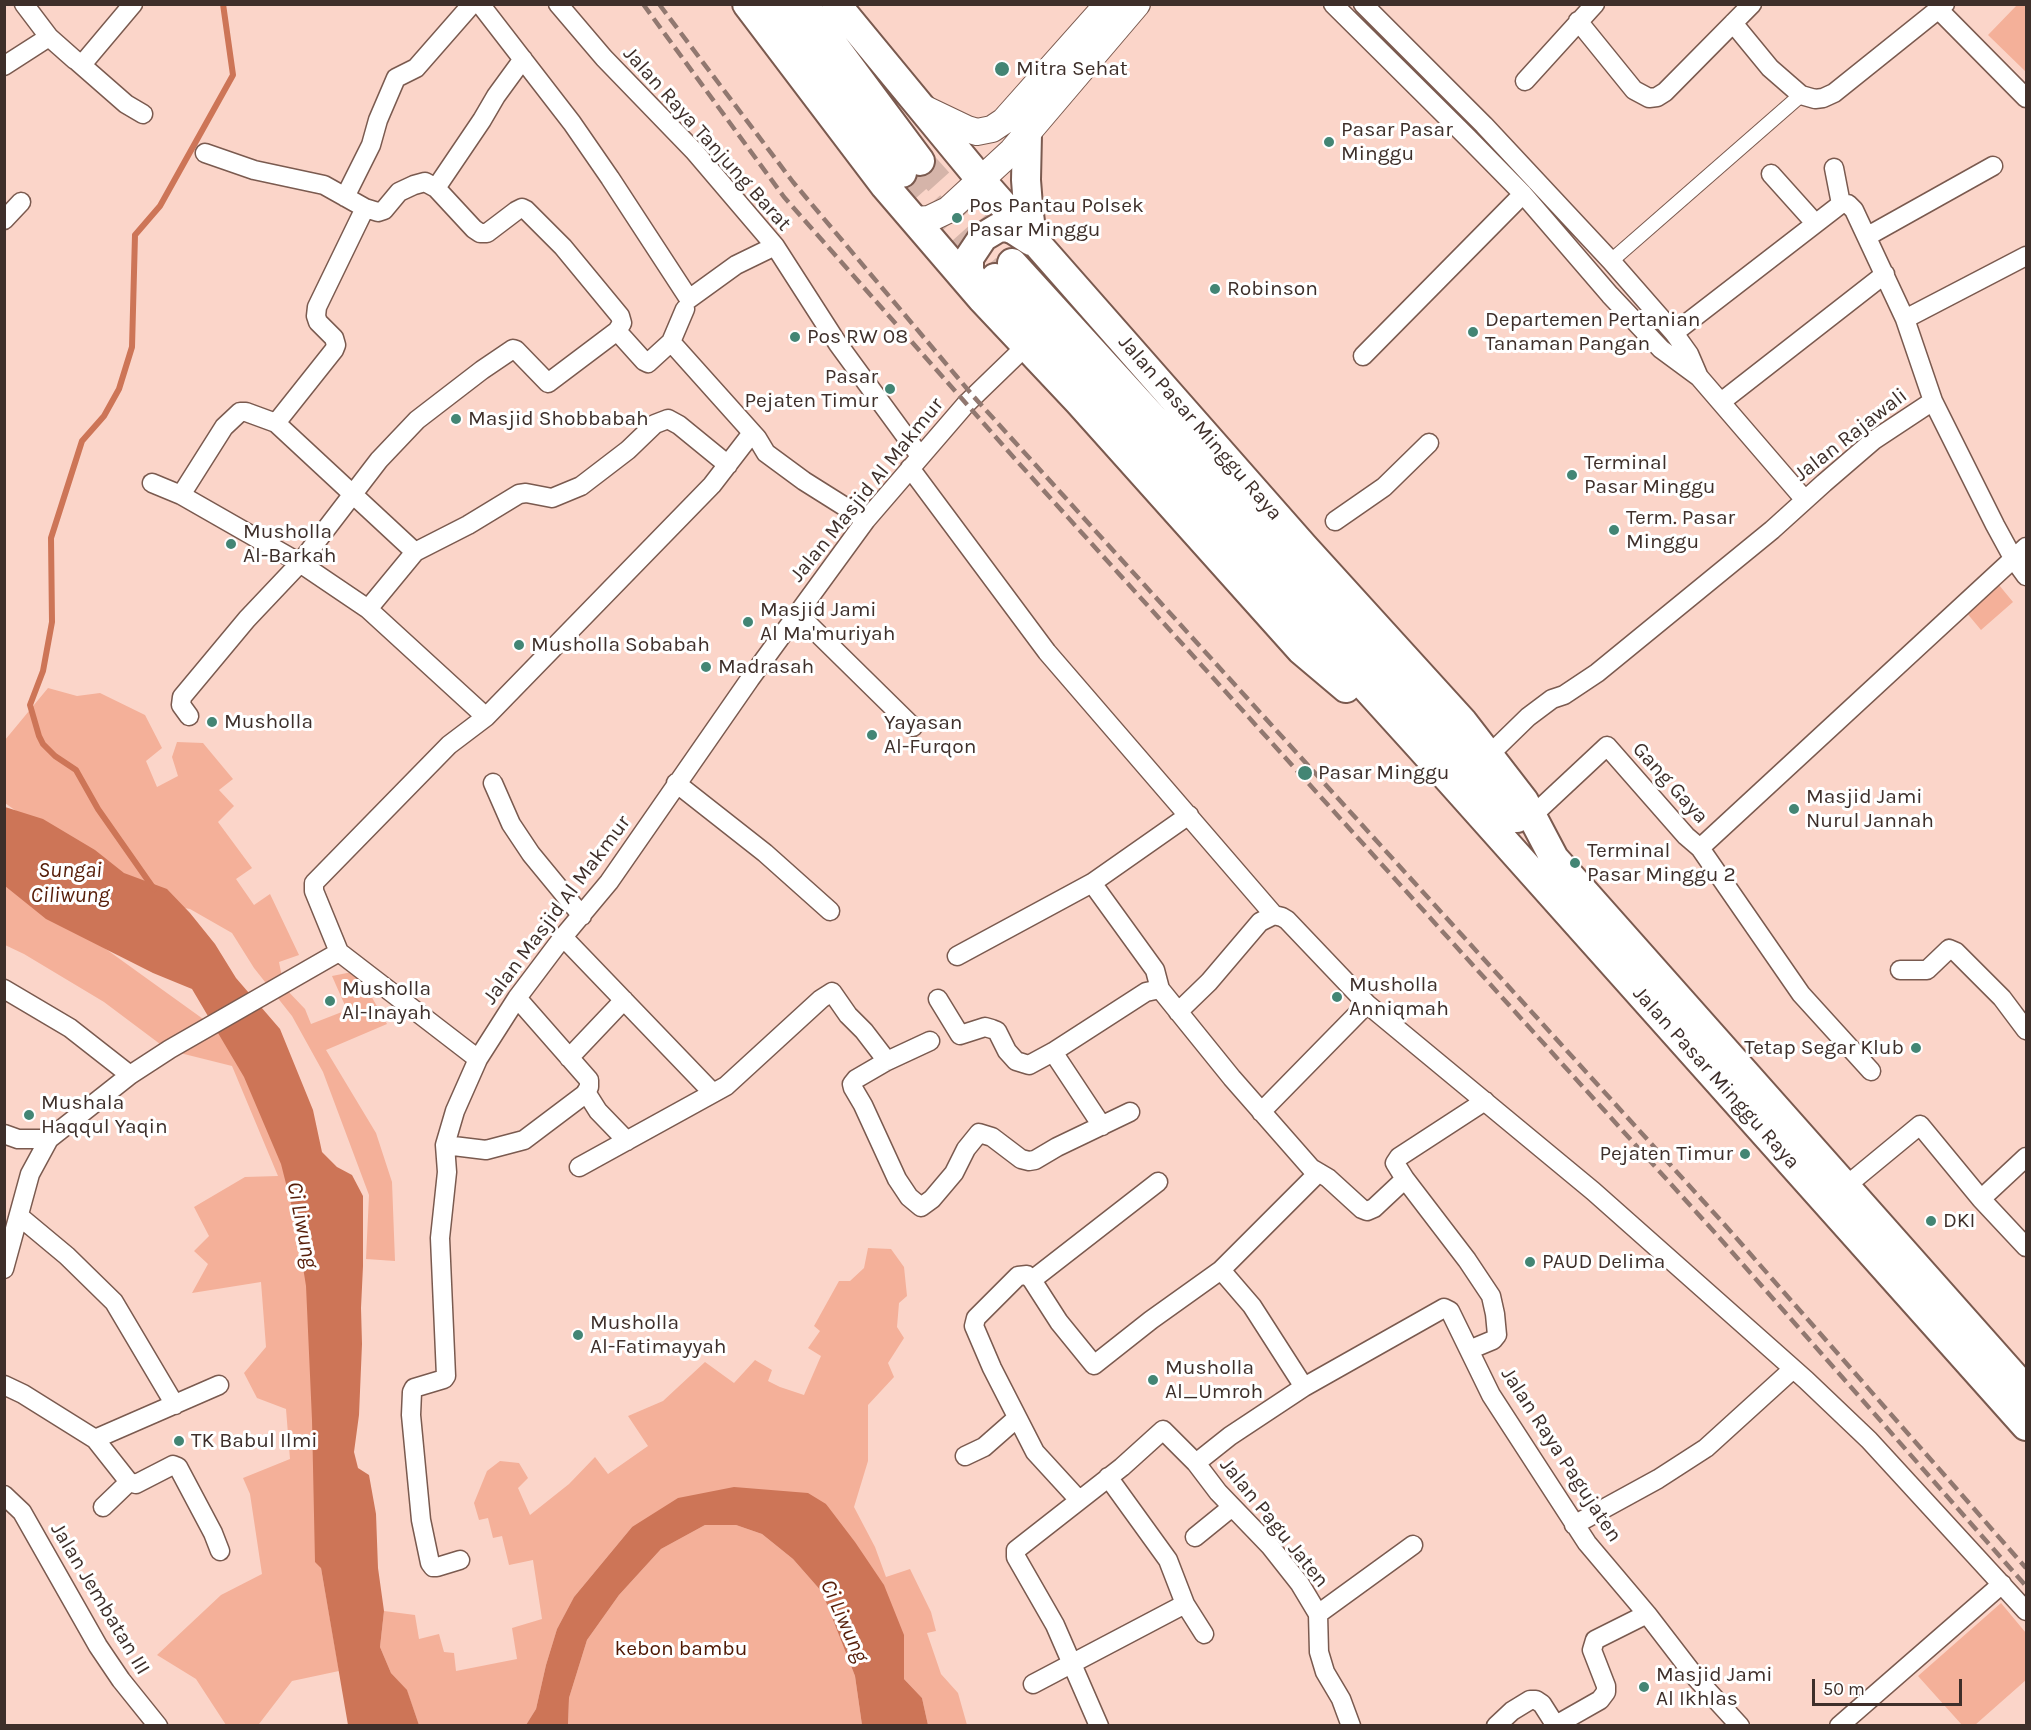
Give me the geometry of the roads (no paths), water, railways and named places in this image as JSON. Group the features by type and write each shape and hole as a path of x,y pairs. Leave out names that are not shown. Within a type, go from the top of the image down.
{"main road":[{"name":"Jalan Pasar Minggu Raya","path":"747,4 885,186 916,220 997,280 1554,858 2026,1390"},
{"path":"773,4 912,167 803,4"},
{"name":"Jalan Pasar Minggu Raya","path":"836,4 981,180 1304,547 1490,754 1524,801 1554,858"},
{"path":"1096,37 1108,4"},
{"path":"916,220 929,219 948,210 1012,151 1027,134 1069,68 1096,37 1137,4"},
{"path":"918,106 967,129 977,132 992,129 1069,68"},
{"path":"1027,134 1026,180 1029,220 1031,230 1041,247"},
{"path":"997,280 969,271 969,258 983,237 998,228 1006,227 1041,247"},
{"name":"Jalan Pasar Minggu Raya","path":"997,280 1027,345 1301,650 1356,696 1404,729"},
{"name":"Jalan Pasar Minggu Raya","path":"997,280 1404,729 2026,1426"}],"street":[{"path":"24,4 49,37 126,104 143,114"},
{"path":"78,62 82,63 88,58 133,4"},
{"path":"345,197 371,145 378,120 396,78 416,68 472,4"},
{"path":"480,4 572,123 689,299 736,265 775,246"},
{"name":"Jalan Raya Tanjung Barat","path":"558,4 604,58 693,152 775,246 915,462 1047,652 1274,915 1282,916 1287,920 1367,1004 1593,1191 1793,1369 1869,1440 2026,1611"},
{"path":"1333,4 1523,194 1592,275 1661,349 1699,377 1805,500"},
{"path":"1525,81 1595,4"},
{"path":"1578,21 1634,90 1649,98 1657,98 1752,4"},
{"path":"1367,6 1484,125 1611,261 1674,333 1689,354 1699,377"},
{"path":"1733,23 1770,68 1801,95 1815,99 1834,93 1942,8 2026,98"},
{"path":"4,66 49,37"},
{"path":"436,188 523,59"},
{"path":"1592,275 1801,95"},
{"path":"189,716 181,705 182,697 247,619 300,563 379,460 417,420 513,349 548,383 617,331 622,323 620,316 563,247 522,208 487,234 480,233 436,188 425,182 399,192 384,210 378,213 324,185 254,170 205,153"},
{"path":"1866,235 1993,166"},
{"path":"1674,333 1841,204 1834,168"},
{"path":"1771,174 1815,223"},
{"path":"1363,356 1523,194"},
{"path":"4,220 21,202"},
{"name":"Jalan Rajawali","path":"1490,754 1528,717 1552,699 1564,695 1597,673 1772,530 1874,440 1933,400 1905,319 1885,274 1854,210 1848,204 1841,204"},
{"path":"276,423 334,350 336,345 333,338 318,322 317,308 365,208"},
{"path":"1905,319 2026,255"},
{"path":"1721,402 1885,274"},
{"path":"617,331 648,363 671,342 685,309"},
{"path":"671,342 752,433 765,453 866,520"},
{"name":"Jalan Masjid Al Makmur","path":"460,1560 437,1567 430,1563 421,1520 411,1415 414,1388 444,1379 446,1376 440,1238 447,1172 445,1145 455,1111 478,1059 517,998 615,873 676,783 866,520 966,404 1027,345"},
{"path":"1933,400 2020,553 2026,576"},
{"path":"182,495 224,427 240,412 276,423 415,552"},
{"path":"368,609 415,552 468,525 519,494 526,493 552,498 581,486 628,450 655,424 669,419 728,465"},
{"path":"478,1059 339,952 314,891 314,883 449,745 486,717 712,485 752,433"},
{"path":"1335,521 1384,486 1425,446"},
{"path":"152,483 182,495 300,563 368,609 486,717"},
{"path":"1700,848 2020,553"},
{"path":"797,613 913,727"},
{"name":"Gang Gaya","path":"1532,816 1605,749 1700,848 1802,994 1871,1071"},
{"path":"493,783 511,825 582,916"},
{"path":"676,783 765,853 830,911"},
{"path":"957,956 1092,883 1189,814"},
{"path":"1092,883 1155,970 1160,989 1261,1112 1311,1168 1328,1178 1367,1211 1374,1208 1405,1179"},
{"path":"1178,1012 1209,982 1260,922 1274,915"},
{"path":"563,937 713,1093"},
{"path":"1900,970 1927,970 1949,949 1956,952 2002,998 2026,1030"},
{"path":"4,1269 30,1174 50,1139 130,1075 168,1050 339,952"},
{"path":"4,989 70,1028 130,1075"},
{"path":"938,999 960,1035 985,1027 997,1031 1010,1055 1020,1063 1029,1065 1146,992 1160,989"},
{"path":"579,1167 726,1086 821,999 832,992 848,1015 864,1030 887,1061"},
{"path":"445,1145 486,1150 524,1140 586,1092 589,1087 589,1080 517,998"},
{"path":"569,1058 624,1000"},
{"path":"1261,1112 1367,1004"},
{"path":"930,1041 887,1061 856,1079 852,1084 897,1179 909,1197 921,1207 932,1199 954,1173 966,1149 979,1133 992,1137 1021,1159 1029,1161 1131,1112"},
{"path":"1053,1052 1102,1126"},
{"path":"586,1092 598,1111 627,1141"},
{"path":"1469,1350 1493,1340 1497,1335 1496,1314 1491,1296 1395,1164 1399,1157 1485,1101"},
{"path":"1846,1186 1914,1130 2026,1247"},
{"path":"4,1134 18,1139 50,1139"},
{"path":"1981,1199 2026,1157"},
{"path":"1079,1500 1035,1452 992,1368 974,1326 979,1314 1018,1276 1027,1275 1059,1322 1094,1365 1151,1320 1221,1270 1318,1173"},
{"path":"1032,1280 1158,1182"},
{"path":"19,1216 67,1256 114,1302 175,1405"},
{"path":"1221,1270 1252,1306 1304,1386"},
{"name":"Jalan Pagu Jaten","path":"1351,1725 1341,1699 1325,1672 1319,1652 1318,1614 1300,1584 1270,1546 1218,1492 1196,1463 1230,1436 1304,1386 1444,1308 1450,1311"},
{"name":"Jalan Raya Pagujaten","path":"1450,1311 1491,1395 1574,1525 1697,1679 1740,1725"},
{"path":"1574,1525 1658,1479 1706,1448 1793,1369"},
{"path":"4,1385 23,1394 95,1439 129,1482 136,1484 173,1465 178,1467 220,1551"},
{"path":"95,1439 219,1385"},
{"path":"965,1456 984,1447 1017,1418"},
{"path":"1099,1725 1056,1625 1014,1553 1018,1547 1108,1478 1162,1430 1196,1463"},
{"path":"1108,1478 1168,1560 1185,1604 1204,1634"},
{"path":"103,1507 129,1482"},
{"name":"Jalan Jembatan III","path":"4,1496 22,1512 98,1646 121,1680 158,1725"},
{"path":"1195,1537 1232,1507"},
{"path":"1318,1614 1413,1545"},
{"path":"1839,1725 2002,1584"},
{"path":"1033,1684 1185,1604"},
{"path":"1496,1725 1512,1711 1530,1700 1536,1700 1542,1704 1556,1725 1600,1700 1606,1692 1606,1686 1592,1650 1595,1640 1647,1614"}],"water":[{"name":"Sungai Ciliwung","path":"5,807 43,819 95,850 124,873 167,889 190,913 215,944 236,978 280,1029 313,1110 322,1152 337,1167 352,1175 363,1196 362,1344 359,1415 354,1452 358,1468 369,1475 376,1514 378,1568 384,1611 380,1647 391,1673 407,1690 419,1725 348,1725 321,1568 315,1562 306,1286 296,1223 281,1164 244,1077 192,989 153,973 46,919 5,886"},
{"name":"Ci Liwung","path":"734,1487 808,1493 826,1504 884,1585 904,1635 904,1679 922,1698 928,1725 862,1725 855,1676 822,1592 793,1559 762,1534 736,1525 705,1525 661,1549 619,1595 587,1640 569,1698 568,1725 526,1725 536,1709 557,1629 574,1597 632,1527 678,1498"}],"waterway":[{"path":"154,889 98,809 76,770 55,756 43,744 30,705 43,671 52,622 51,538 82,441 104,416 119,389 132,347 135,235 160,206 233,75 223,4"}],"tunnel":[{"path":"920,161 1012,263"},
{"path":"902,173 995,278"}],"railway":[{"path":"643,4 784,197 1016,460 1717,1235 2026,1586"},
{"path":"659,4 793,182 974,397 1724,1224 2026,1568"}],"place":[{"name":"Mitra Sehat","path":"1002,69"},
{"name":"Pasar Pasar Minggu","path":"1329,142"},
{"name":"Pos Pantau Polsek Pasar Minggu","path":"957,218"},
{"name":"Robinson","path":"1215,289"},
{"name":"Departemen Pertanian Tanaman Pangan","path":"1473,332"},
{"name":"Pos RW 08","path":"795,337"},
{"name":"Pasar Pejaten Timur","path":"890,389"},
{"name":"Masjid Shobbabah","path":"456,419"},
{"name":"Terminal Pasar Minggu","path":"1572,475"},
{"name":"Term. Pasar Minggu","path":"1614,530"},
{"name":"Musholla Al-Barkah","path":"231,544"},
{"name":"Masjid Jami Al Ma'muriyah","path":"748,622"},
{"name":"Musholla Sobabah","path":"519,645"},
{"name":"Madrasah","path":"706,667"},
{"name":"Musholla","path":"212,722"},
{"name":"Yayasan Al-Furqon","path":"872,735"},
{"name":"Pasar Minggu","path":"1305,773"},
{"name":"Masjid Jami Nurul Jannah","path":"1794,809"},
{"name":"Terminal Pasar Minggu 2","path":"1575,863"},
{"name":"Musholla Anniqmah","path":"1337,997"},
{"name":"Musholla Al-Inayah","path":"330,1001"},
{"name":"Tetap Segar Klub","path":"1916,1048"},
{"name":"Mushala Haqqul Yaqin","path":"29,1115"},
{"name":"Pejaten Timur","path":"1745,1154"},
{"name":"DKI","path":"1931,1221"},
{"name":"PAUD Delima","path":"1530,1262"},
{"name":"Musholla Al-Fatimayyah","path":"578,1335"},
{"name":"Musholla Al_Umroh","path":"1153,1380"},
{"name":"TK Babul Ilmi","path":"179,1441"},
{"name":"Masjid Jami Al Ikhlas","path":"1644,1687"}],"park label":[{"name":"kebon bambu","path":"681,1649"}]}
